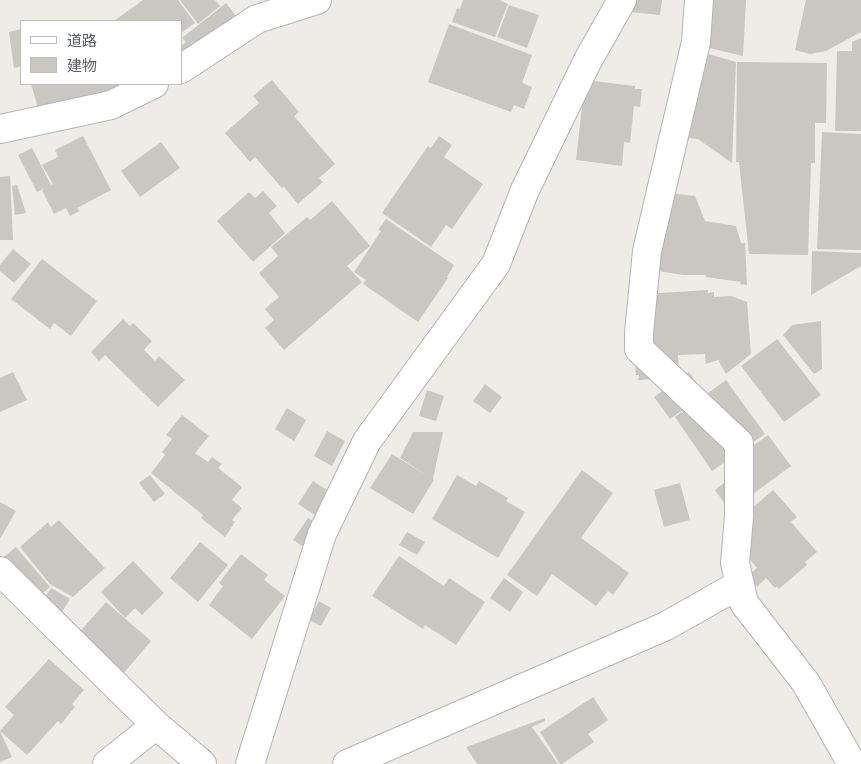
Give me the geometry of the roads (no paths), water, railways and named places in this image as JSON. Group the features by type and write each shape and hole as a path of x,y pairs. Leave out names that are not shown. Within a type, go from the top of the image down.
{"street":[{"path":"182,68 257,19 317,0"},
{"path":"250,764 322,534 367,441 496,264 525,190 588,60 622,0"},
{"path":"699,0 696,42 647,251 639,349 739,443 739,517 736,563 744,603 806,683 852,764"},
{"path":"0,128 111,105 152,85"},
{"path":"0,570 156,724 202,764"},
{"path":"347,764 666,626 740,584"},
{"path":"107,764 156,724"}]}
